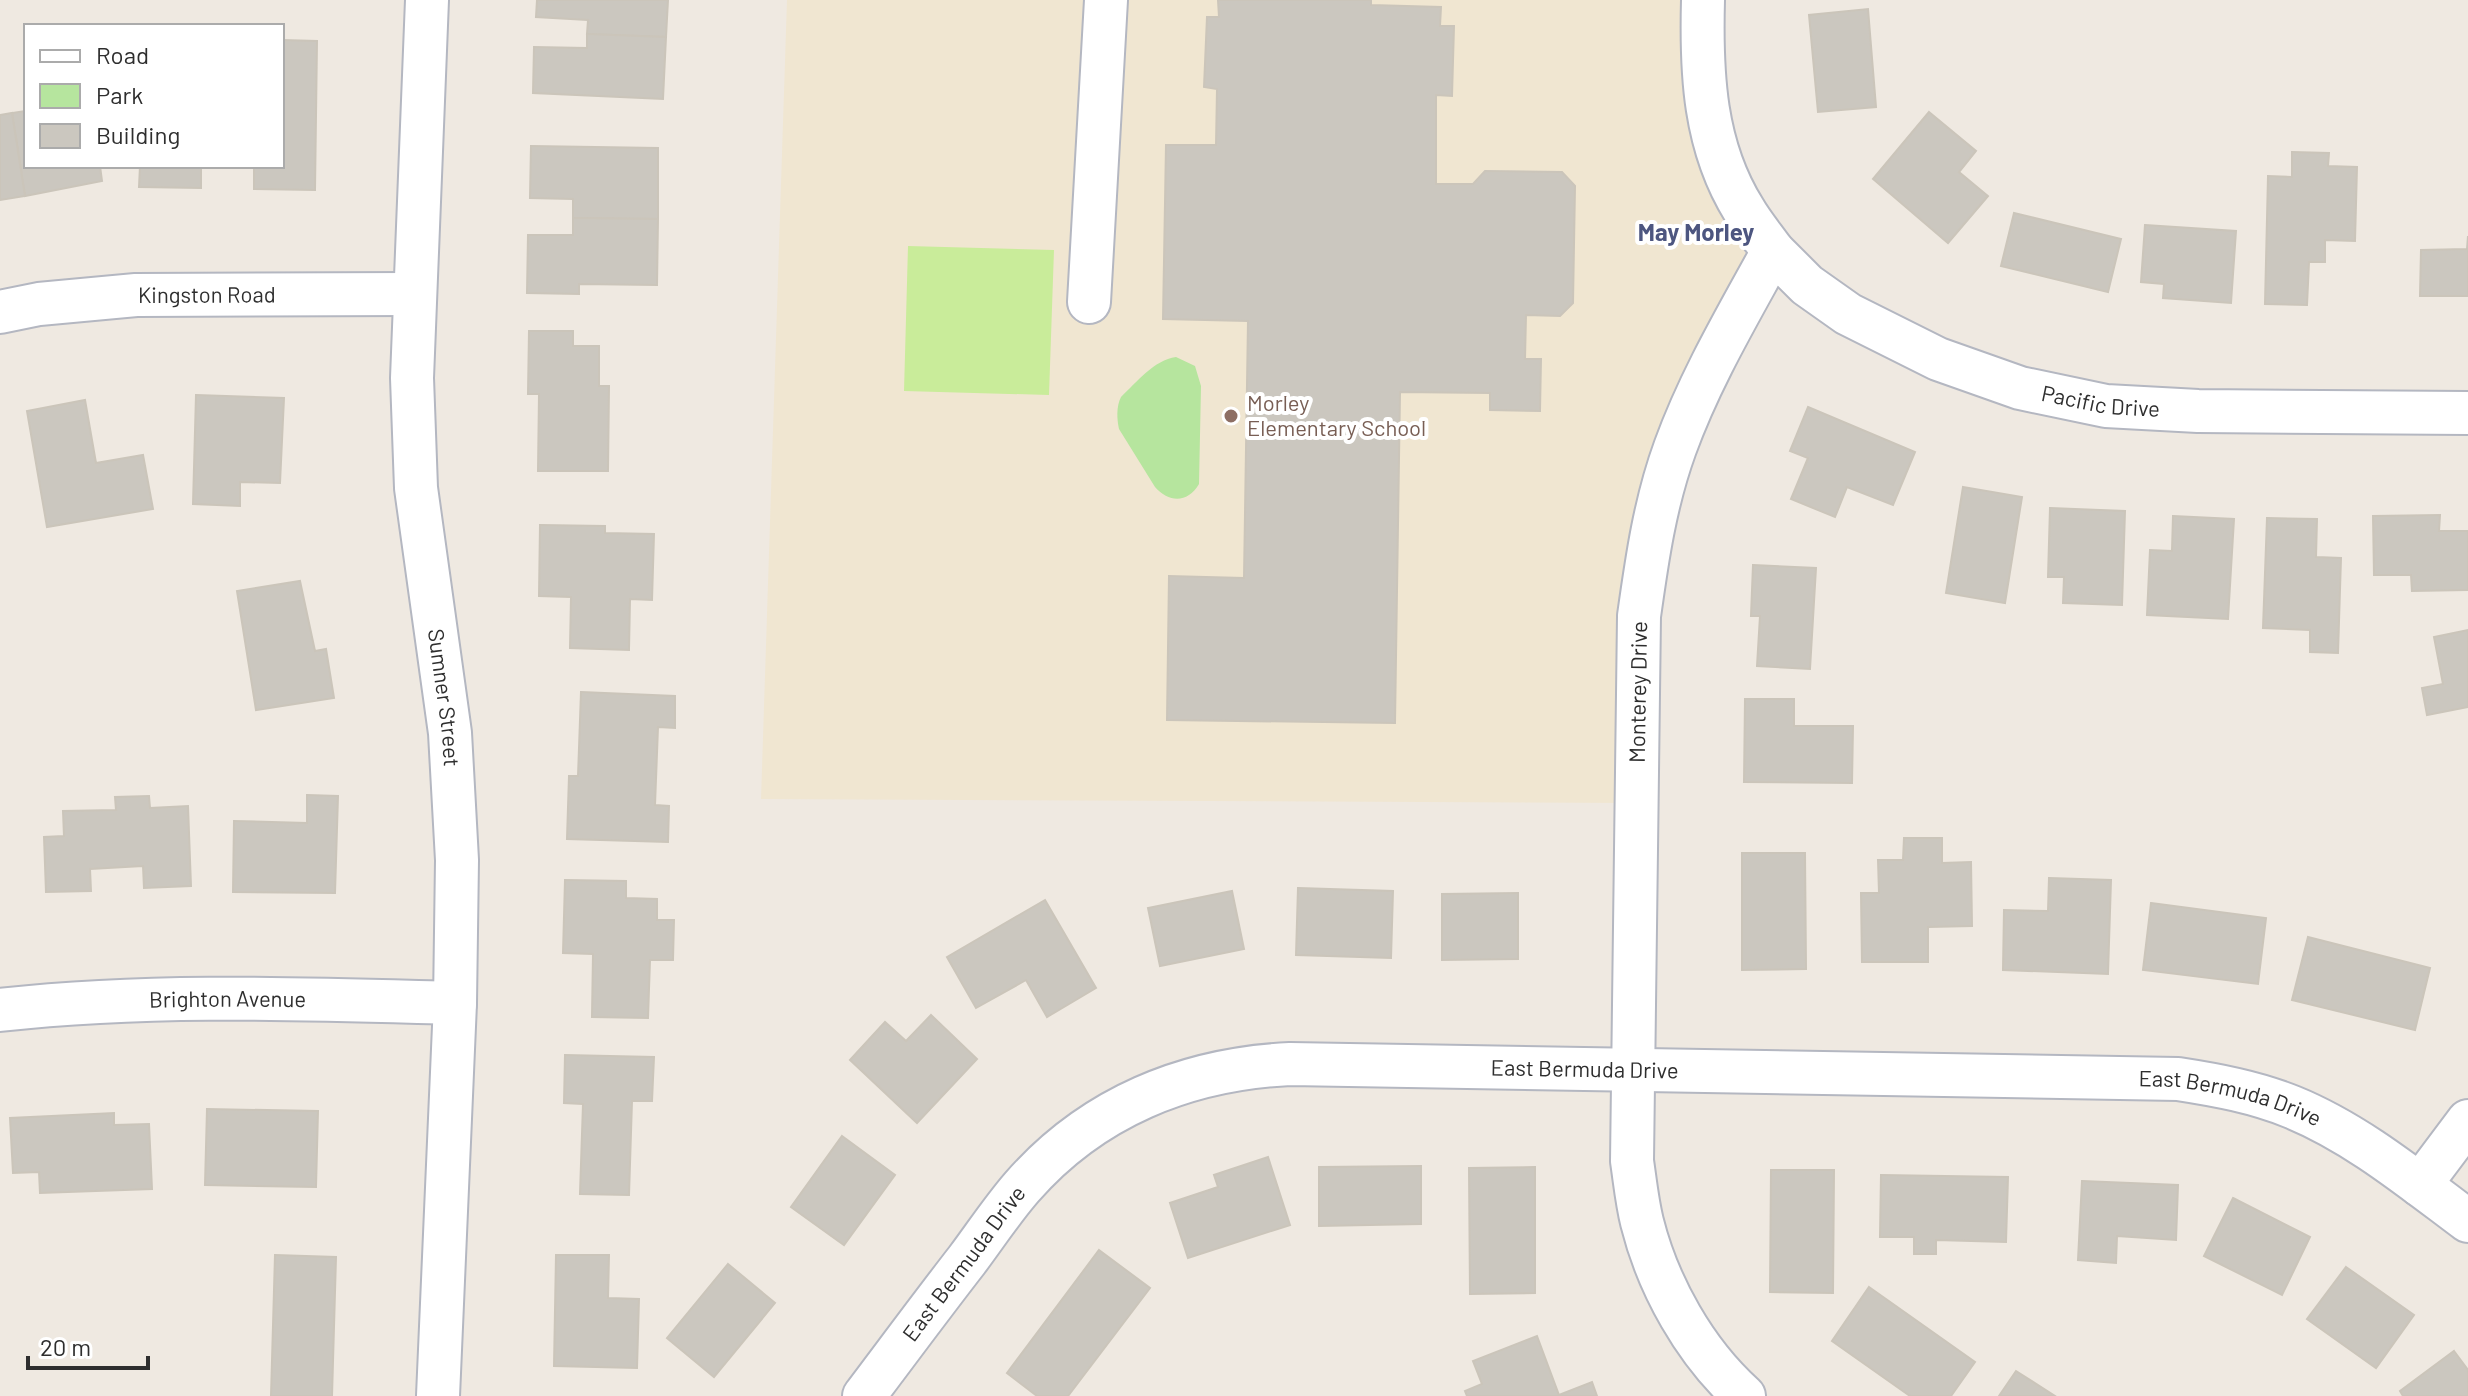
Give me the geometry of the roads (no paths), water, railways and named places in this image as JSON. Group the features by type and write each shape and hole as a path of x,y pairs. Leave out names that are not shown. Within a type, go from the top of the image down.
{"street":[{"name":"Sumner Street","path":"427,0 412,378 416,488 450,733 457,860 455,1003 438,1396"},
{"path":"1089,302 1106,0"},
{"path":"1703,0 1702,66 1708,116 1721,164 1743,210 1773,251"},
{"name":"Pacific Drive","path":"1773,251 1807,285 1848,314 1938,359 2020,388 2106,406 2198,411 2468,413"},
{"name":"Monterey Drive","path":"1744,1396 1730,1384 1692,1335 1662,1281 1642,1222 1632,1161 1639,616 1651,530 1675,449 1703,382 1773,251"},
{"name":"Kingston Road","path":"0,312 39,304 136,295 415,294"},
{"name":"Brighton Avenue","path":"0,1010 76,1002 214,997 455,1003"},
{"name":"East Bermuda Drive","path":"873,1393 1022,1187 1057,1151 1109,1114 1154,1091 1202,1075 1253,1066 1290,1064 2178,1079 2236,1089 2293,1107 2346,1134 2468,1221"},
{"path":"2420,1185 2468,1121"}],"place":[{"name":"Morley Elementary School","path":"1231,416"}],"district":[{"name":"May Morley","path":"1696,233"}]}
